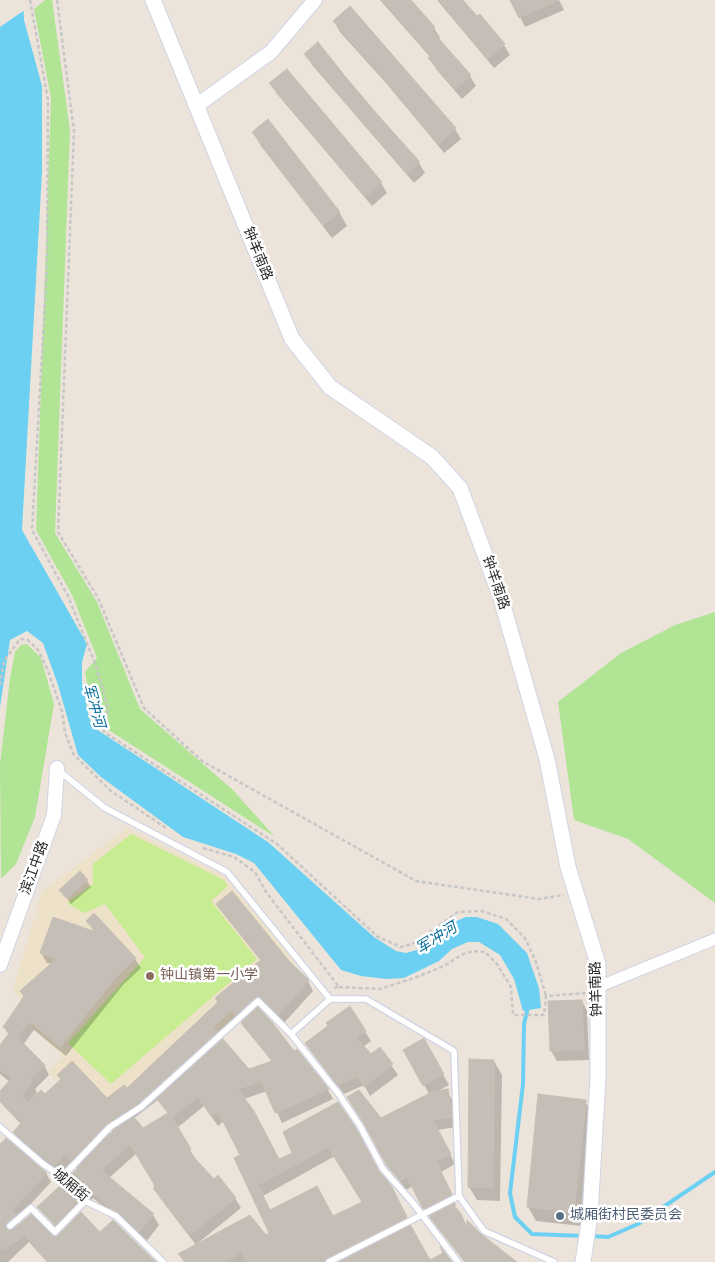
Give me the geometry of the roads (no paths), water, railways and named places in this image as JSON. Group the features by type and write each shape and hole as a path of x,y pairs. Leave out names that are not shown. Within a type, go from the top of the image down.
{"main road":[{"name":"钟羊南路","path":"153,0 292,339 330,387 432,457 460,488 503,604 547,759 568,867 598,964 598,1078 590,1215 584,1256"}],"street":[{"path":"196,106 271,52 315,0"},
{"name":"滨江中路","path":"0,965 54,815 57,768"},
{"path":"598,989 715,940"}],"lane":[{"path":"57,768 105,808 227,872 330,999"},
{"path":"291,1034 330,999 366,999 454,1051 459,1196 484,1231 554,1262"},
{"path":"62,1177 110,1127 141,1108 258,1001 291,1034 344,1101 383,1169 458,1262"},
{"name":"城厢街","path":"0,1126 43,1164 62,1177 85,1201 116,1216 163,1262"},
{"path":"329,1262 459,1196"},
{"path":"10,1226 31,1208 54,1232 85,1201"}],"water":[{"path":"0,0 23,0 24,20 42,86 42,172 22,530 87,644 82,662 82,682 89,717 93,727 268,842 374,937 396,951 406,953 427,947 438,940 454,922 466,917 477,917 498,924 527,953 539,988 541,1008 523,1011 514,979 500,955 479,942 468,942 452,949 439,961 404,978 386,979 361,976 341,970 254,863 236,854 183,837 101,777 78,755 58,685 43,643 27,631 10,640 0,707"}],"waterway":[{"name":"军冲河","path":"528,1007 524,1024 523,1084 510,1193 515,1217 532,1234 584,1236"},
{"name":"军冲河","path":"591,1236 608,1237 638,1224 715,1172"}],"place":[{"name":"钟山镇第一小学","path":"150,976"},
{"name":"城厢街村民委员会","path":"560,1216"}]}
